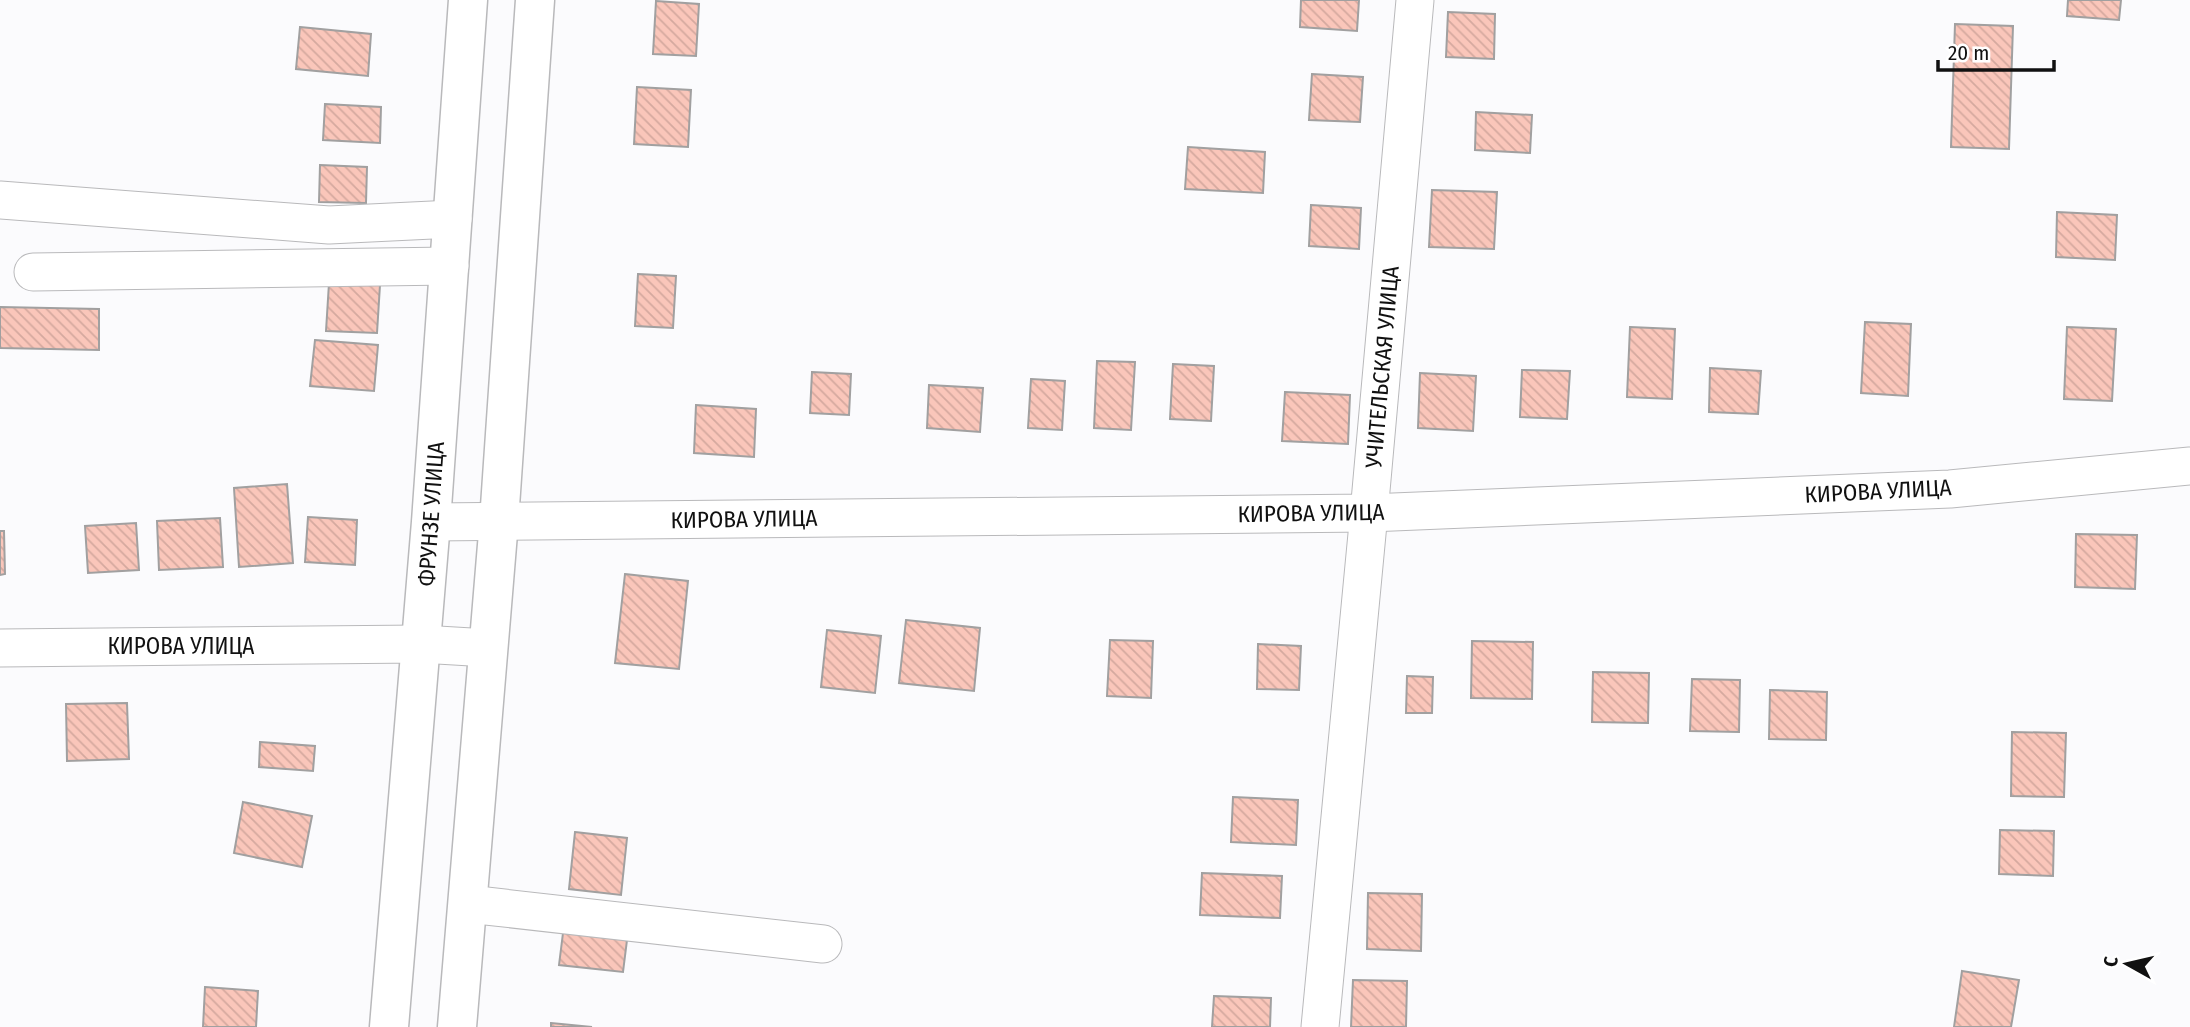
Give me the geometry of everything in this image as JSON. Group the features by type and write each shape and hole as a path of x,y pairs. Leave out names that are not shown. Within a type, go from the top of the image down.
{"main road":[{"name":"ФРУНЗЕ УЛИЦА","path":"389,1027 431,522 468,0"},
{"path":"457,1027 499,521 535,0"}],"street":[{"name":"УЧИТЕЛЬСКАЯ УЛИЦА","path":"1320,1027 1415,0"},
{"path":"0,200 329,225 453,219"},
{"path":"33,272 450,266"},
{"name":"КИРОВА УЛИЦА","path":"431,522 1369,513 1950,488 2190,466"},
{"name":"КИРОВА УЛИЦА","path":"0,648 421,644 488,648"},
{"path":"468,904 823,944"}],"building":[{"path":"1301,0 1359,0 1357,31 1300,27"},
{"path":"2068,0 2121,0 2119,20 2067,16"},
{"path":"656,1 699,4 696,56 653,54"},
{"path":"1448,12 1495,14 1494,59 1446,57"},
{"path":"1955,24 2013,26 2009,149 1951,147"},
{"path":"300,27 371,34 368,76 296,69"},
{"path":"1312,74 1363,77 1360,122 1309,120"},
{"path":"637,87 691,90 688,147 634,144"},
{"path":"325,104 381,107 380,143 323,140"},
{"path":"1476,112 1532,115 1530,153 1475,150"},
{"path":"1188,147 1265,152 1263,193 1185,189"},
{"path":"320,165 367,167 366,203 319,202"},
{"path":"1432,190 1497,192 1494,249 1429,247"},
{"path":"1311,205 1361,208 1359,249 1309,246"},
{"path":"2057,212 2117,215 2115,260 2056,257"},
{"path":"638,274 676,276 673,328 635,326"},
{"path":"329,283 380,285 377,333 326,331"},
{"path":"0,307 99,309 99,350 0,348"},
{"path":"1865,322 1911,324 1908,396 1861,393"},
{"path":"1630,327 1675,329 1672,399 1627,397"},
{"path":"2067,327 2116,329 2112,401 2064,399"},
{"path":"315,340 378,345 374,391 310,386"},
{"path":"1097,361 1135,362 1131,430 1094,428"},
{"path":"1173,364 1214,366 1211,421 1170,419"},
{"path":"1710,368 1761,371 1758,414 1709,412"},
{"path":"1522,370 1570,371 1567,419 1520,417"},
{"path":"812,372 851,374 849,415 810,413"},
{"path":"1420,373 1476,376 1473,431 1418,428"},
{"path":"1031,379 1065,381 1062,430 1028,428"},
{"path":"929,385 983,388 980,432 927,428"},
{"path":"1285,392 1350,395 1348,444 1282,441"},
{"path":"696,405 756,409 754,457 694,453"},
{"path":"287,484 293,563 239,567 234,488"},
{"path":"308,517 357,520 355,565 305,562"},
{"path":"220,518 223,567 159,570 157,521"},
{"path":"136,523 139,570 88,573 85,526"},
{"path":"0,531 4,531 5,574 0,575"},
{"path":"2076,534 2137,535 2135,589 2075,587"},
{"path":"625,574 688,581 679,669 615,663"},
{"path":"906,620 980,628 974,691 899,683"},
{"path":"827,630 881,636 875,693 821,687"},
{"path":"1110,640 1153,641 1151,698 1107,696"},
{"path":"1472,641 1533,642 1532,699 1471,698"},
{"path":"1258,644 1301,646 1299,690 1257,689"},
{"path":"1593,672 1649,673 1648,723 1592,722"},
{"path":"1407,676 1433,677 1432,713 1406,713"},
{"path":"1692,679 1740,680 1739,732 1690,731"},
{"path":"1770,690 1827,692 1826,740 1769,739"},
{"path":"127,703 129,759 67,761 66,704"},
{"path":"2012,732 2066,733 2064,797 2011,796"},
{"path":"260,742 315,746 313,771 259,767"},
{"path":"1233,797 1298,800 1296,845 1231,842"},
{"path":"243,802 312,816 302,867 234,853"},
{"path":"2000,830 2054,831 2053,876 1999,874"},
{"path":"575,832 627,838 621,895 569,889"},
{"path":"1202,873 1282,876 1280,918 1200,915"},
{"path":"1368,893 1422,894 1421,951 1367,949"},
{"path":"564,925 628,932 623,972 559,965"},
{"path":"1962,971 2019,980 2011,1027 1954,1027"},
{"path":"1353,980 1407,981 1406,1027 1351,1027"},
{"path":"205,987 258,991 256,1027 203,1027"},
{"path":"1214,996 1271,998 1270,1027 1212,1027"},
{"path":"551,1023 592,1027 551,1027"}]}
